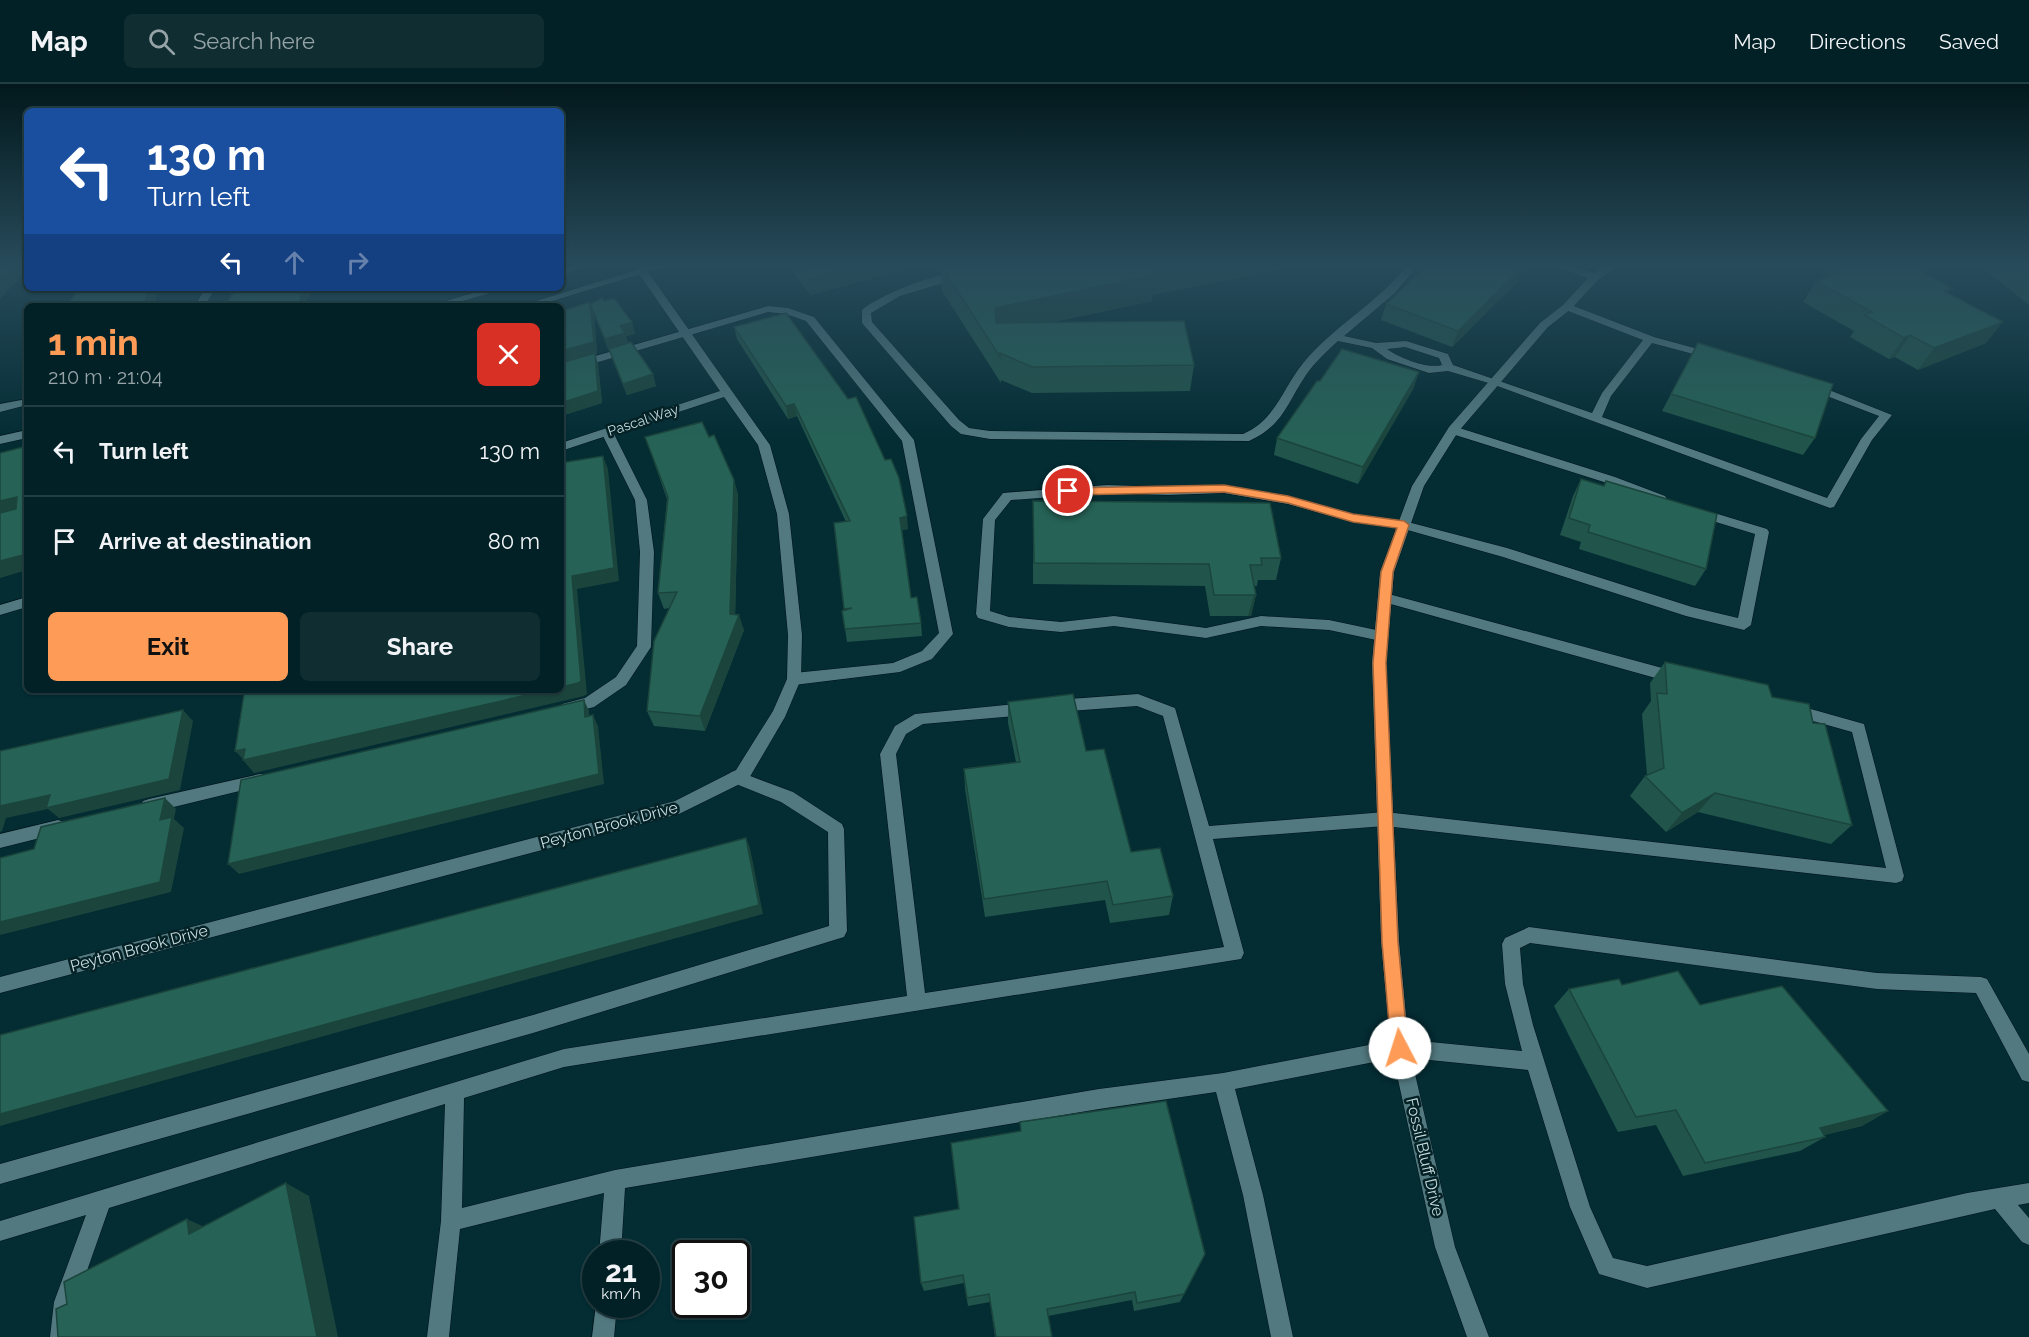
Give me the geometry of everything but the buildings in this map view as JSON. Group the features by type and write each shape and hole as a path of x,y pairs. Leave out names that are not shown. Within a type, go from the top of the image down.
{"street":[{"name":"Peyton Brook Drive","path":"0,985 679,807 742,775 780,713 794,679 795,635 783,514 764,445 677,322"},
{"path":"564,369 721,322"},
{"path":"794,679 894,668 927,655 946,634 908,440 813,322"},
{"path":"867,322 955,423 965,431 990,435 1245,438 1260,433 1273,422 1308,364 1352,322"},
{"name":"Fossil Bluff Drive","path":"1478,1337 1445,1247 1400,1048 1390,942 1379,663 1387,572 1418,486 1453,430 1547,322"},
{"path":"1607,322 1650,339 1721,359"},
{"path":"1336,337 1376,346 1406,344 1444,356 1448,367"},
{"path":"1595,418 1606,395 1650,339"},
{"path":"1376,346 1390,357 1433,371 1448,367 1496,382 1830,504 1867,439 1887,415 1797,382"},
{"name":"Pascal Way","path":"564,446 725,393"},
{"path":"0,408 24,403"},
{"path":"1381,636 1329,625 1261,621 1206,633 1114,621 1061,627 1001,619 983,614 989,519 1006,495 1107,489 1168,491 1224,489 1288,500 1353,518 1404,525 1507,553 1691,612 1744,624 1762,532 1611,480 1453,430"},
{"path":"555,711 589,703 621,681 644,647 647,552 641,500 607,432"},
{"path":"0,440 24,435"},
{"path":"1385,598 1689,681"},
{"path":"0,610 24,603"},
{"path":"0,1231 564,1058 917,1003 1235,952 1170,712 1138,700 920,718 900,730 888,754 917,1003"},
{"path":"1203,833 1385,819 1896,876 1860,728 1780,706"},
{"path":"139,808 277,776"},
{"path":"0,1174 533,1024 838,931 836,829 787,797 737,777"},
{"path":"0,841 69,825"},
{"path":"2029,1073 1981,985 1877,981 1529,936 1511,944 1511,969 1535,1061 1587,1233 1606,1267 1647,1277 1999,1197 2029,1193"},
{"path":"451,1221 615,1180 1099,1099 1223,1082 1400,1048 1535,1061"},
{"path":"1223,1082 1253,1195 1282,1337"},
{"path":"438,1337 451,1221 455,1091"},
{"path":"611,1240 615,1180"},
{"path":"1999,1197 2029,1235"},
{"path":"61,1337 65,1302 102,1198"},
{"path":"603,1337 605,1318"}],"route":[{"path":"1068,491 1224,489 1288,500 1353,518 1404,525 1387,572 1379,663 1390,942 1400,1048"}]}
